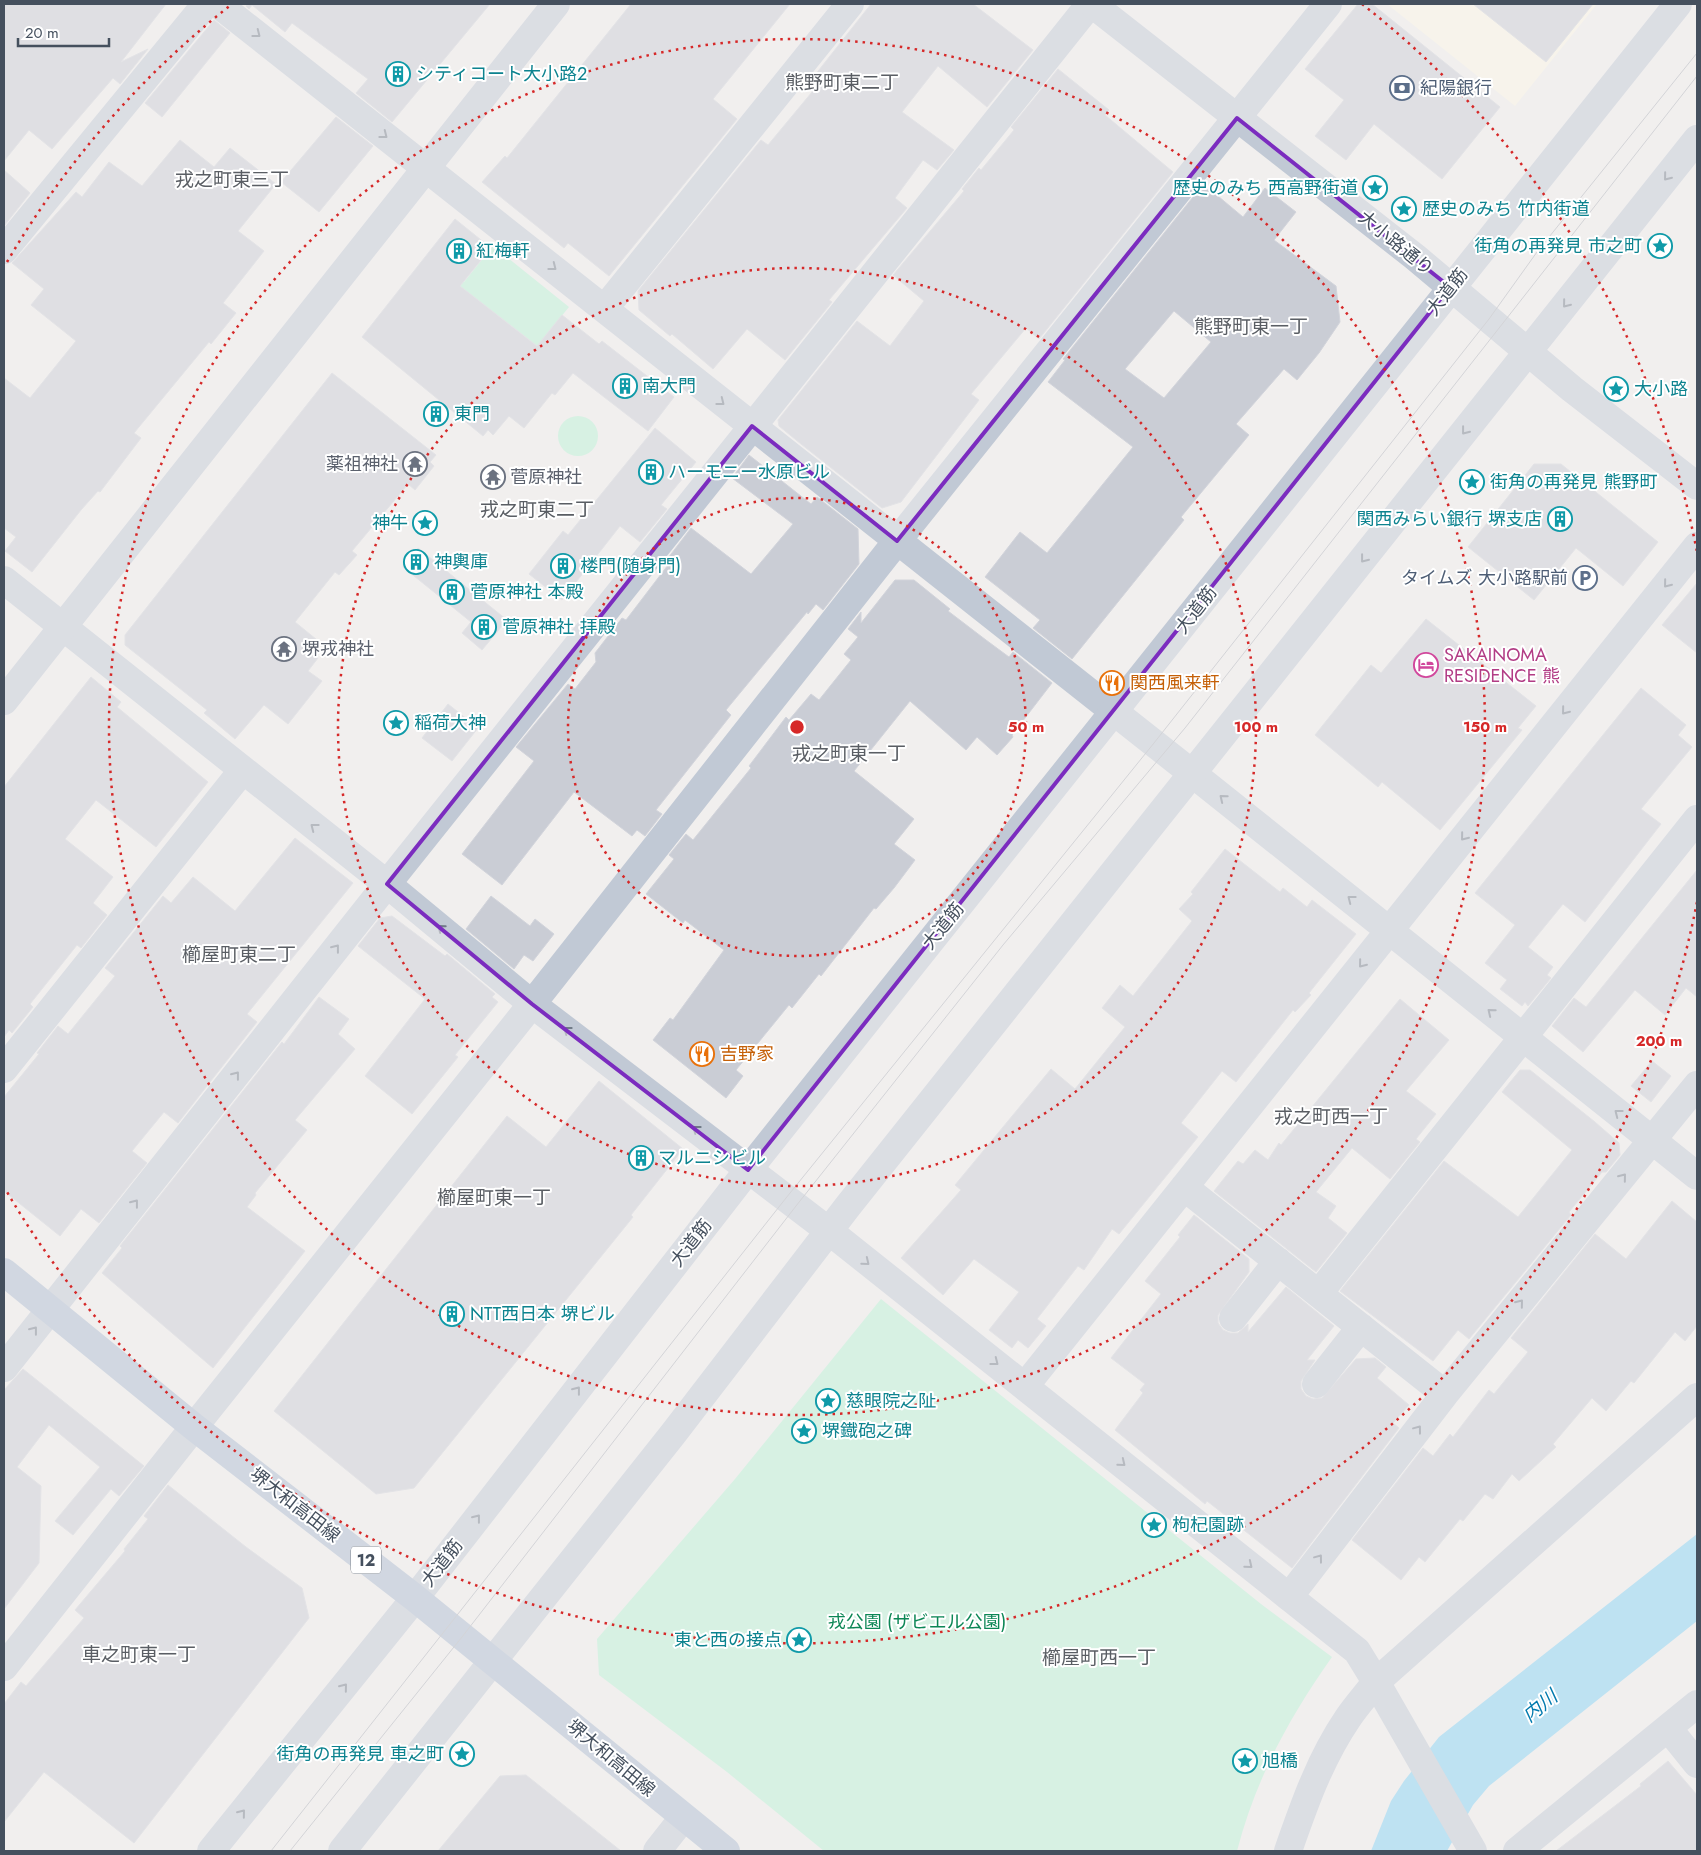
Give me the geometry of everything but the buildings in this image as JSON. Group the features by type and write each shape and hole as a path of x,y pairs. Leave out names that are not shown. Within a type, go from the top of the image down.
{"main road":[{"name":"堺大和高田線","path":"4,1272 194,1427 416,1598 540,1698 683,1818 726,1851"}],"street":[{"path":"4,250 206,4"},
{"path":"218,4 1390,930 1697,1176"},
{"path":"4,701 556,4"},
{"path":"605,308 850,4"},
{"path":"4,1368 387,884 1091,4"},
{"name":"大小路通り","path":"1091,4 1450,287 1527,352 1697,486"},
{"path":"4,1667 532,1004 896,541 1328,4"},
{"name":"大道筋","path":"211,1851 416,1598 748,1170 1114,713 1450,287 1678,4"},
{"path":"342,1851 673,1434 829,1231 1697,139"},
{"path":"1025,1386 1697,546"},
{"path":"4,580 242,771 387,884 532,1004 829,1231 1357,1651 1473,1851"},
{"path":"4,1069 242,771"},
{"path":"1319,1293 1697,819"},
{"path":"1289,1597 1445,1394 1697,1085"},
{"path":"1184,1187 1445,1394"},
{"path":"1233,1318 1278,1261"},
{"path":"1316,1384 1361,1327"},
{"path":"1288,1851 1310,1789 1325,1756 1348,1718 1376,1682 1697,1397"},
{"path":"1517,1851 1697,1704"},
{"path":"1668,1728 1697,1764"},
{"path":"657,1851 683,1818"}],"highlighted area":[{"path":"1237,118 1450,287 748,1170 532,1004 387,884 752,426 897,541"}],"shaded area":[{"path":"1387,4 1597,4 1515,106"}],"green space":[{"path":"493,246 569,307 537,346 496,314 492,320 429,254 464,282"},
{"path":"582,416 589,419 595,425 598,436 597,444 589,453 582,456 574,456 567,453 559,444 558,432 561,425 570,417"},
{"name":"戎公園 (ザビエル公園)","path":"881,1299 1261,1604 1332,1657 1288,1726 1264,1774 1237,1851 824,1851 727,1772 599,1675 597,1639 735,1479"}],"water":[{"name":"内川","path":"1697,1534 1697,1621 1489,1786 1473,1805 1447,1851 1371,1851 1391,1801 1404,1781 1439,1737"}],"tram line":[{"path":"271,1851 786,1198 1154,743 1489,319 1537,252 1697,53"},
{"path":"290,1851 462,1637 796,1206 1003,945 1185,728 1697,76"}],"place":[{"name":"シティコート大小路2","path":"398,74"},
{"name":"紀陽銀行","path":"1402,88"},
{"name":"歴史のみち 西高野街道","path":"1375,188"},
{"name":"歴史のみち 竹内街道","path":"1404,209"},
{"name":"街角の再発見 市之町","path":"1660,246"},
{"name":"紅梅軒","path":"459,251"},
{"name":"南大門","path":"625,386"},
{"name":"大小路","path":"1616,389"},
{"name":"東門","path":"436,414"},
{"name":"薬祖神社","path":"415,464"},
{"name":"ハーモニー水原ビル","path":"651,472"},
{"name":"菅原神社","path":"493,477"},
{"name":"街角の再発見 熊野町","path":"1472,482"},
{"name":"関西みらい銀行 堺支店","path":"1560,519"},
{"name":"神牛","path":"425,523"},
{"name":"神輿庫","path":"416,562"},
{"name":"楼門(随身門)","path":"563,566"},
{"name":"タイムズ 大小路駅前","path":"1585,578"},
{"name":"菅原神社 本殿","path":"452,592"},
{"name":"菅原神社 拝殿","path":"484,627"},
{"name":"堺戎神社","path":"284,649"},
{"name":"SAKAINOMA RESIDENCE 熊","path":"1426,665"},
{"name":"関西風来軒","path":"1112,683"},
{"name":"稲荷大神","path":"396,723"},
{"name":"吉野家","path":"702,1054"},
{"name":"マルニシビル","path":"641,1158"},
{"name":"NTT西日本 堺ビル","path":"452,1314"},
{"name":"慈眼院之阯","path":"828,1401"},
{"name":"堺鐡砲之碑","path":"804,1431"},
{"name":"枸杞園跡","path":"1154,1525"},
{"name":"東と西の接点","path":"799,1640"},
{"name":"街角の再発見 車之町","path":"462,1754"},
{"name":"旭橋","path":"1245,1761"}],"district":[{"name":"熊野町東二丁","path":"842,82"},
{"name":"戎之町東三丁","path":"232,179"},
{"name":"熊野町東一丁","path":"1251,326"},
{"name":"戎之町東二丁","path":"537,509"},
{"name":"戎之町東一丁","path":"849,753"},
{"name":"櫛屋町東二丁","path":"239,954"},
{"name":"戎之町西一丁","path":"1331,1116"},
{"name":"櫛屋町東一丁","path":"494,1197"},
{"name":"車之町東一丁","path":"139,1654"},
{"name":"櫛屋町西一丁","path":"1099,1657"}]}
